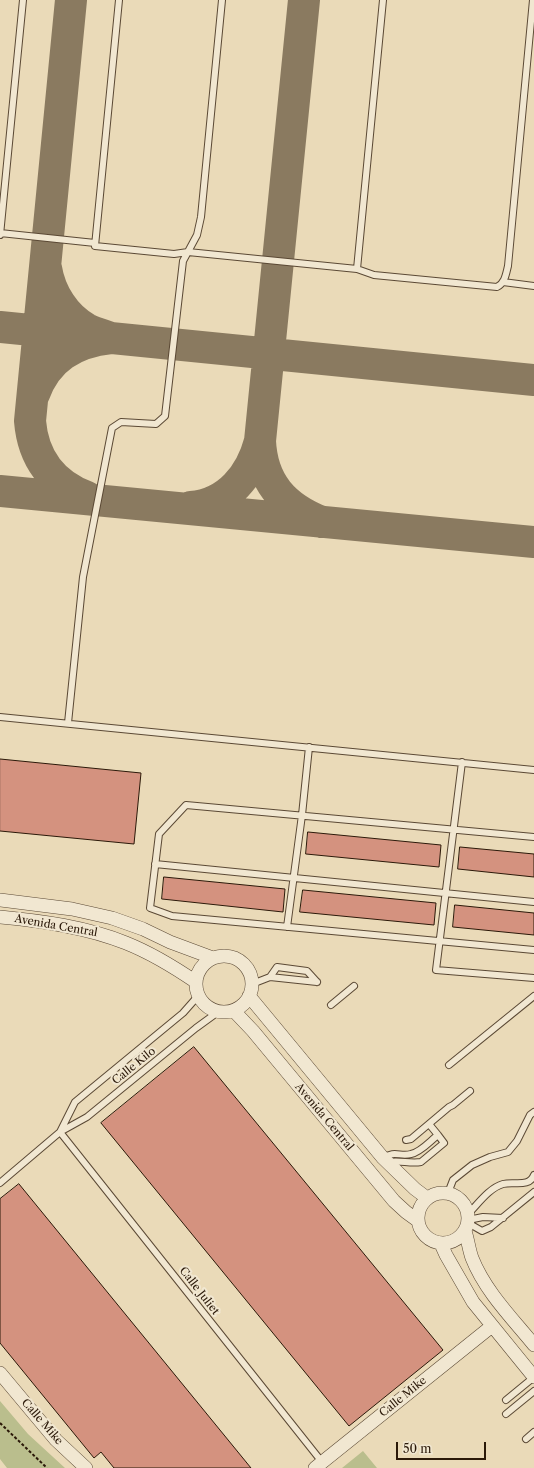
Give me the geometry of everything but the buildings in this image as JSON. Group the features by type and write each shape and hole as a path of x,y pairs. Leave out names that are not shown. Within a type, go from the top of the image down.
{"street":[{"name":"Avenida Central","path":"0,900 72,909 112,918 143,928 170,942 213,958"},
{"name":"Avenida Central","path":"0,917 78,928 106,936 127,944 164,962 196,982"},
{"path":"213,958 234,958 243,964 248,972 250,990 242,1006 234,1011 218,1012 206,1006 198,996 196,982 199,971 205,963 213,958"},
{"name":"Avenida Central","path":"250,990 386,1161 415,1189 427,1198"},
{"name":"Avenida Central","path":"234,1011 253,1031 394,1201 417,1220"},
{"path":"467,1222 459,1238 451,1243 441,1244 430,1240 425,1236 421,1231 417,1220 419,1208 427,1198 437,1193 448,1193 457,1197 461,1201 464,1205 467,1222 469,1244 472,1257 484,1280 498,1300 534,1345"},
{"path":"441,1244 472,1302 534,1377"},
{"name":"Calle Mike","path":"318,1465 492,1326"},
{"name":"Calle Mike","path":"0,1373 56,1440 86,1468"}],"lane":[{"path":"23,0 0,234 174,254 188,252 357,269 374,275 497,287 503,282 508,266 533,0"},
{"path":"95,244 119,0"},
{"path":"68,723 83,577 112,428 121,422 156,424 165,416 180,275 183,261 197,235 201,217 222,0"},
{"path":"357,269 383,0"},
{"path":"503,282 534,286"},
{"path":"0,717 534,770"},
{"path":"287,927 302,815 309,747"},
{"path":"462,762 436,970 534,978"},
{"path":"534,837 186,804 159,834 150,908 172,916 534,950"},
{"path":"155,864 534,902"},
{"path":"250,990 270,977 277,967 307,971 317,982 270,977"},
{"path":"331,1005 354,986"},
{"name":"Calle Kilo","path":"60,1132 74,1102 183,1013 198,996"},
{"path":"449,1065 534,996"},
{"name":"Calle Kilo","path":"0,1183 60,1132 87,1117 190,1032 218,1012"},
{"path":"406,1140 411,1139 470,1091"},
{"path":"448,1193 453,1180 472,1165 490,1157 508,1152 517,1141 530,1115 534,1112"},
{"path":"386,1161 421,1162 444,1143 429,1124"},
{"name":"Calle Juliet","path":"60,1132 318,1465"},
{"path":"386,1161 394,1153 411,1154 418,1151 438,1135"},
{"path":"467,1222 493,1190 504,1184 528,1183 533,1179 534,1175"},
{"path":"467,1222 482,1231 491,1227 534,1192"},
{"path":"467,1222 483,1217 503,1218"},
{"path":"506,1400 534,1377"},
{"path":"506,1414 534,1391"},
{"path":"526,1439 534,1432"}],"path":[{"path":"0,1423 47,1468"}],"green space":[{"path":"0,1401 28,1434 65,1468 7,1468 0,1459"},
{"path":"363,1451 377,1468 342,1468"}],"taxiway":[{"path":"71,0 30,421 35,447 46,468 64,485 87,497"},
{"path":"304,0 260,441 265,469 270,481 278,492 286,501 297,509 322,522"},
{"path":"34,394 46,371 64,354 85,343 111,338 87,329 65,311 51,286 46,268"},
{"path":"0,327 534,380"},
{"path":"191,507 204,505 216,500 227,494 236,486 251,465 260,441"},
{"path":"0,491 534,542"}]}
